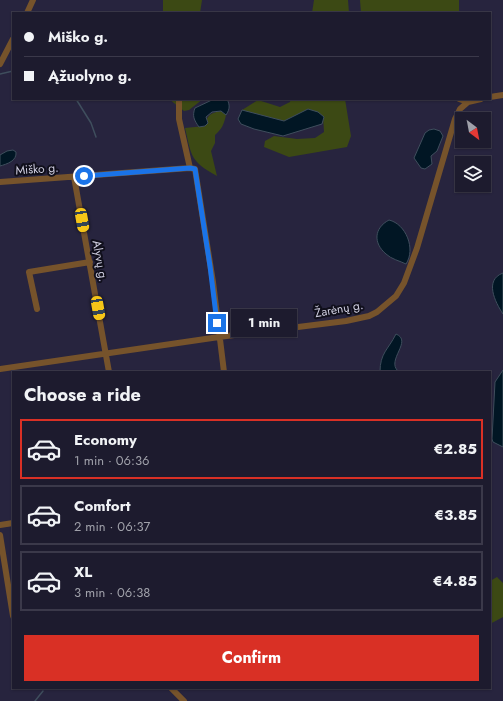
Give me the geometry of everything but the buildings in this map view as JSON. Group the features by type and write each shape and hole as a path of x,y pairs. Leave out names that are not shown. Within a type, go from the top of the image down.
{"street":[{"path":"27,12 33,0"},
{"path":"0,64 12,41"},
{"path":"491,97 503,95"},
{"path":"179,100 179,119 192,168 211,274 224,371"},
{"path":"462,100 468,102 477,100"},
{"name":"Žarėnų g.","path":"0,370 106,353 359,319 369,316 383,308 396,296 404,283 417,248 455,119 460,109 468,102"},
{"name":"Miško g.","path":"0,182 192,168"},
{"name":"Alyvų g.","path":"74,177 109,371"},
{"path":"37,309 29,272 90,262"},
{"path":"0,525 12,523"},
{"path":"0,535 12,610"},
{"path":"172,689 184,701"}],"green space":[{"path":"163,0 202,0 200,12 163,12"},
{"path":"314,0 348,0 349,12 312,12"},
{"path":"360,0 459,0 459,12 361,12"},
{"path":"170,100 202,100 189,110 184,111"},
{"path":"258,100 280,107 290,102 291,100 345,100 351,136 347,147 289,157 264,147 265,141 274,136 297,139 315,138 324,132 323,116 308,109 284,121 242,110"},
{"path":"221,111 226,115 221,128 215,135 215,143 211,151 217,176 197,162 191,152 185,128 205,126 210,115"},
{"path":"497,577 503,583 503,617 491,623 491,580"}],"water":[{"path":"212,100 228,100 229,103 229,109 226,115 221,111 212,112 206,117 208,123 205,126 199,127 194,118 195,108"},
{"path":"308,109 318,112 324,117 322,124 283,136 254,129 241,124 238,119 242,110 284,121"},
{"path":"434,129 440,131 443,136 437,151 431,156 432,164 425,169 421,168 414,158 425,133"},
{"path":"13,150 16,152 15,158 0,166 0,155 7,151"},
{"path":"389,220 400,226 408,238 410,251 406,264 388,256 382,250 377,241 380,227"},
{"path":"503,273 503,314 494,298 493,286 497,276"},
{"path":"396,334 402,341 395,362 395,367 398,371 380,371 383,356"},
{"path":"503,370 503,447 493,442 492,439 495,382"}],"waterway":[{"path":"0,74 12,71"},
{"path":"77,100 91,123 96,137"},
{"path":"35,701 43,691"}],"route":[{"path":"84,176 190,168 195,169 217,323"}]}
